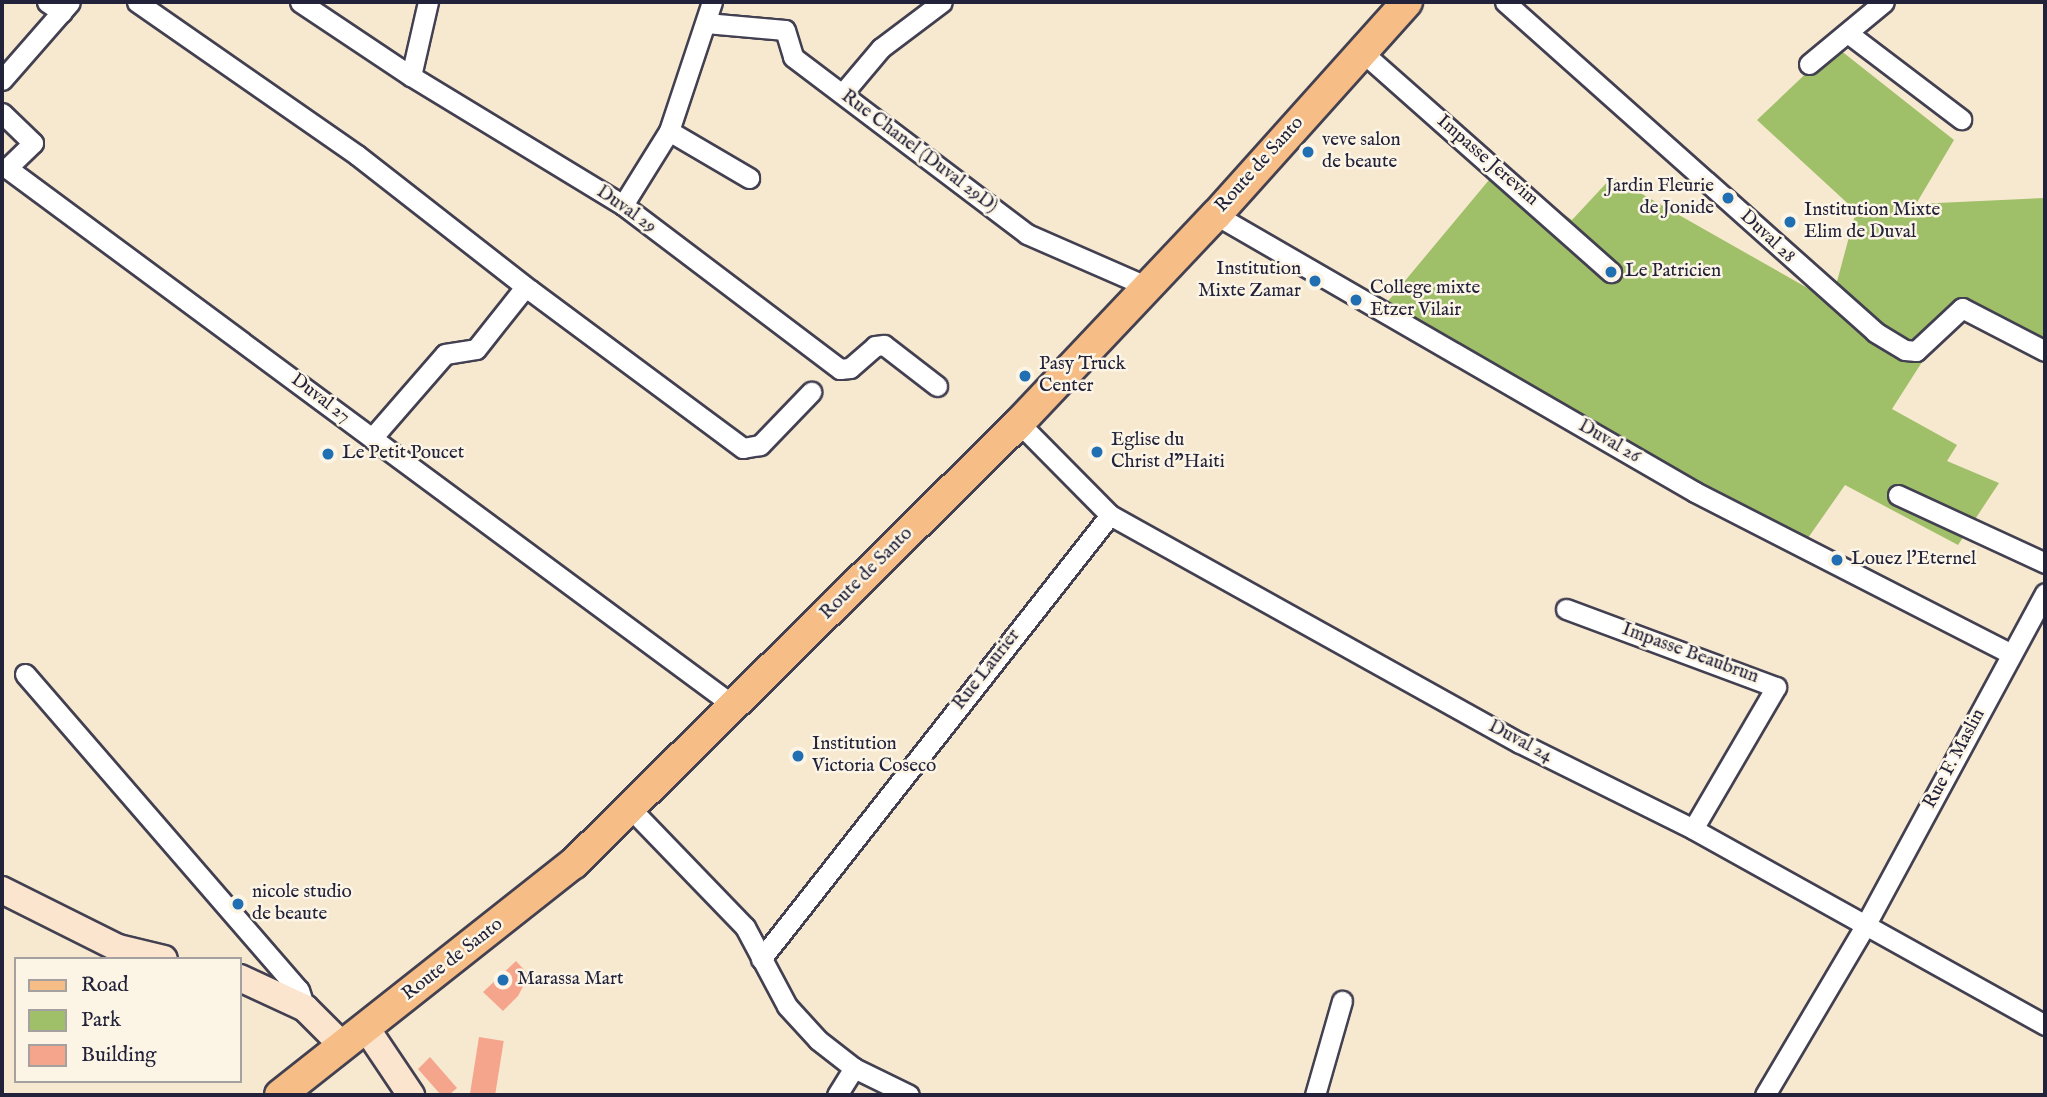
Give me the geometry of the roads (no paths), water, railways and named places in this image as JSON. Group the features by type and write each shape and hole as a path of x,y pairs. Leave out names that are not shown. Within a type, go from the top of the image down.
{"main road":[{"name":"Route de Santo","path":"280,1095 341,1044 366,1028 529,901 630,808 1019,423 1216,215 1407,2"}],"street":[{"path":"137,2 357,155 530,290 743,448 760,445 811,392"},
{"name":"Duval 29","path":"300,2 411,76 623,205 840,369 850,368 875,346 884,345 937,386"},
{"path":"411,76 428,2"},
{"path":"623,205 669,131 712,2"},
{"path":"843,93 881,48 942,2"},
{"name":"Duval 28","path":"1506,2 1837,301 1875,332 1910,352 1916,351 1962,308 2045,351"},
{"path":"1809,64 1884,2"},
{"path":"2,80 60,5"},
{"name":"Rue Chanel (Duval 29D)","path":"706,23 785,30 793,57 1027,234 1146,286"},
{"path":"1849,33 1961,119"},
{"name":"Impasse Jerevim","path":"1361,51 1611,272"},
{"name":"Duval 27","path":"2,113 33,143 7,168 734,706"},
{"path":"669,131 749,178"},
{"name":"Duval 26","path":"1216,215 1695,492 2011,654"},
{"path":"372,438 445,354 476,349 522,291 530,290"},
{"name":"Duval 24","path":"1019,423 1110,515 1520,743 1693,829 2045,1026"},
{"path":"1898,495 2045,563"},
{"name":"Rue Laurier","path":"761,959 1110,515"},
{"name":"Rue F. Maslin","path":"1765,1095 1866,924 2045,593"},
{"name":"Impasse Beaubrun","path":"1566,610 1776,687 1693,829"},
{"path":"26,674 299,990 305,1008"},
{"path":"630,808 745,927 787,1006 818,1040 854,1068 909,1095"},
{"path":"2,890 118,948 156,957"},
{"path":"242,979 305,1008 341,1044"},
{"path":"1315,1095 1342,1001"},
{"path":"366,1028 411,1095"},
{"path":"837,1095 854,1068"}],"place":[{"name":"veve salon de beaute","path":"1308,152"},
{"name":"Jardin Fleurie de Jonide","path":"1728,198"},
{"name":"Institution Mixte Elim de Duval","path":"1790,222"},
{"name":"Le Patricien","path":"1611,272"},
{"name":"Institution Mixte Zamar","path":"1315,281"},
{"name":"College mixte Etzer Vilair","path":"1356,300"},
{"name":"Pasy Truck Center","path":"1025,376"},
{"name":"Eglise du Christ d\"Haiti","path":"1097,452"},
{"name":"Le Petit Poucet","path":"328,454"},
{"name":"Louez l'Eternel","path":"1837,560"},
{"name":"Institution Victoria Coseco","path":"798,756"},
{"name":"nicole studio de beaute","path":"238,904"},
{"name":"Marassa Mart","path":"503,980"}]}
